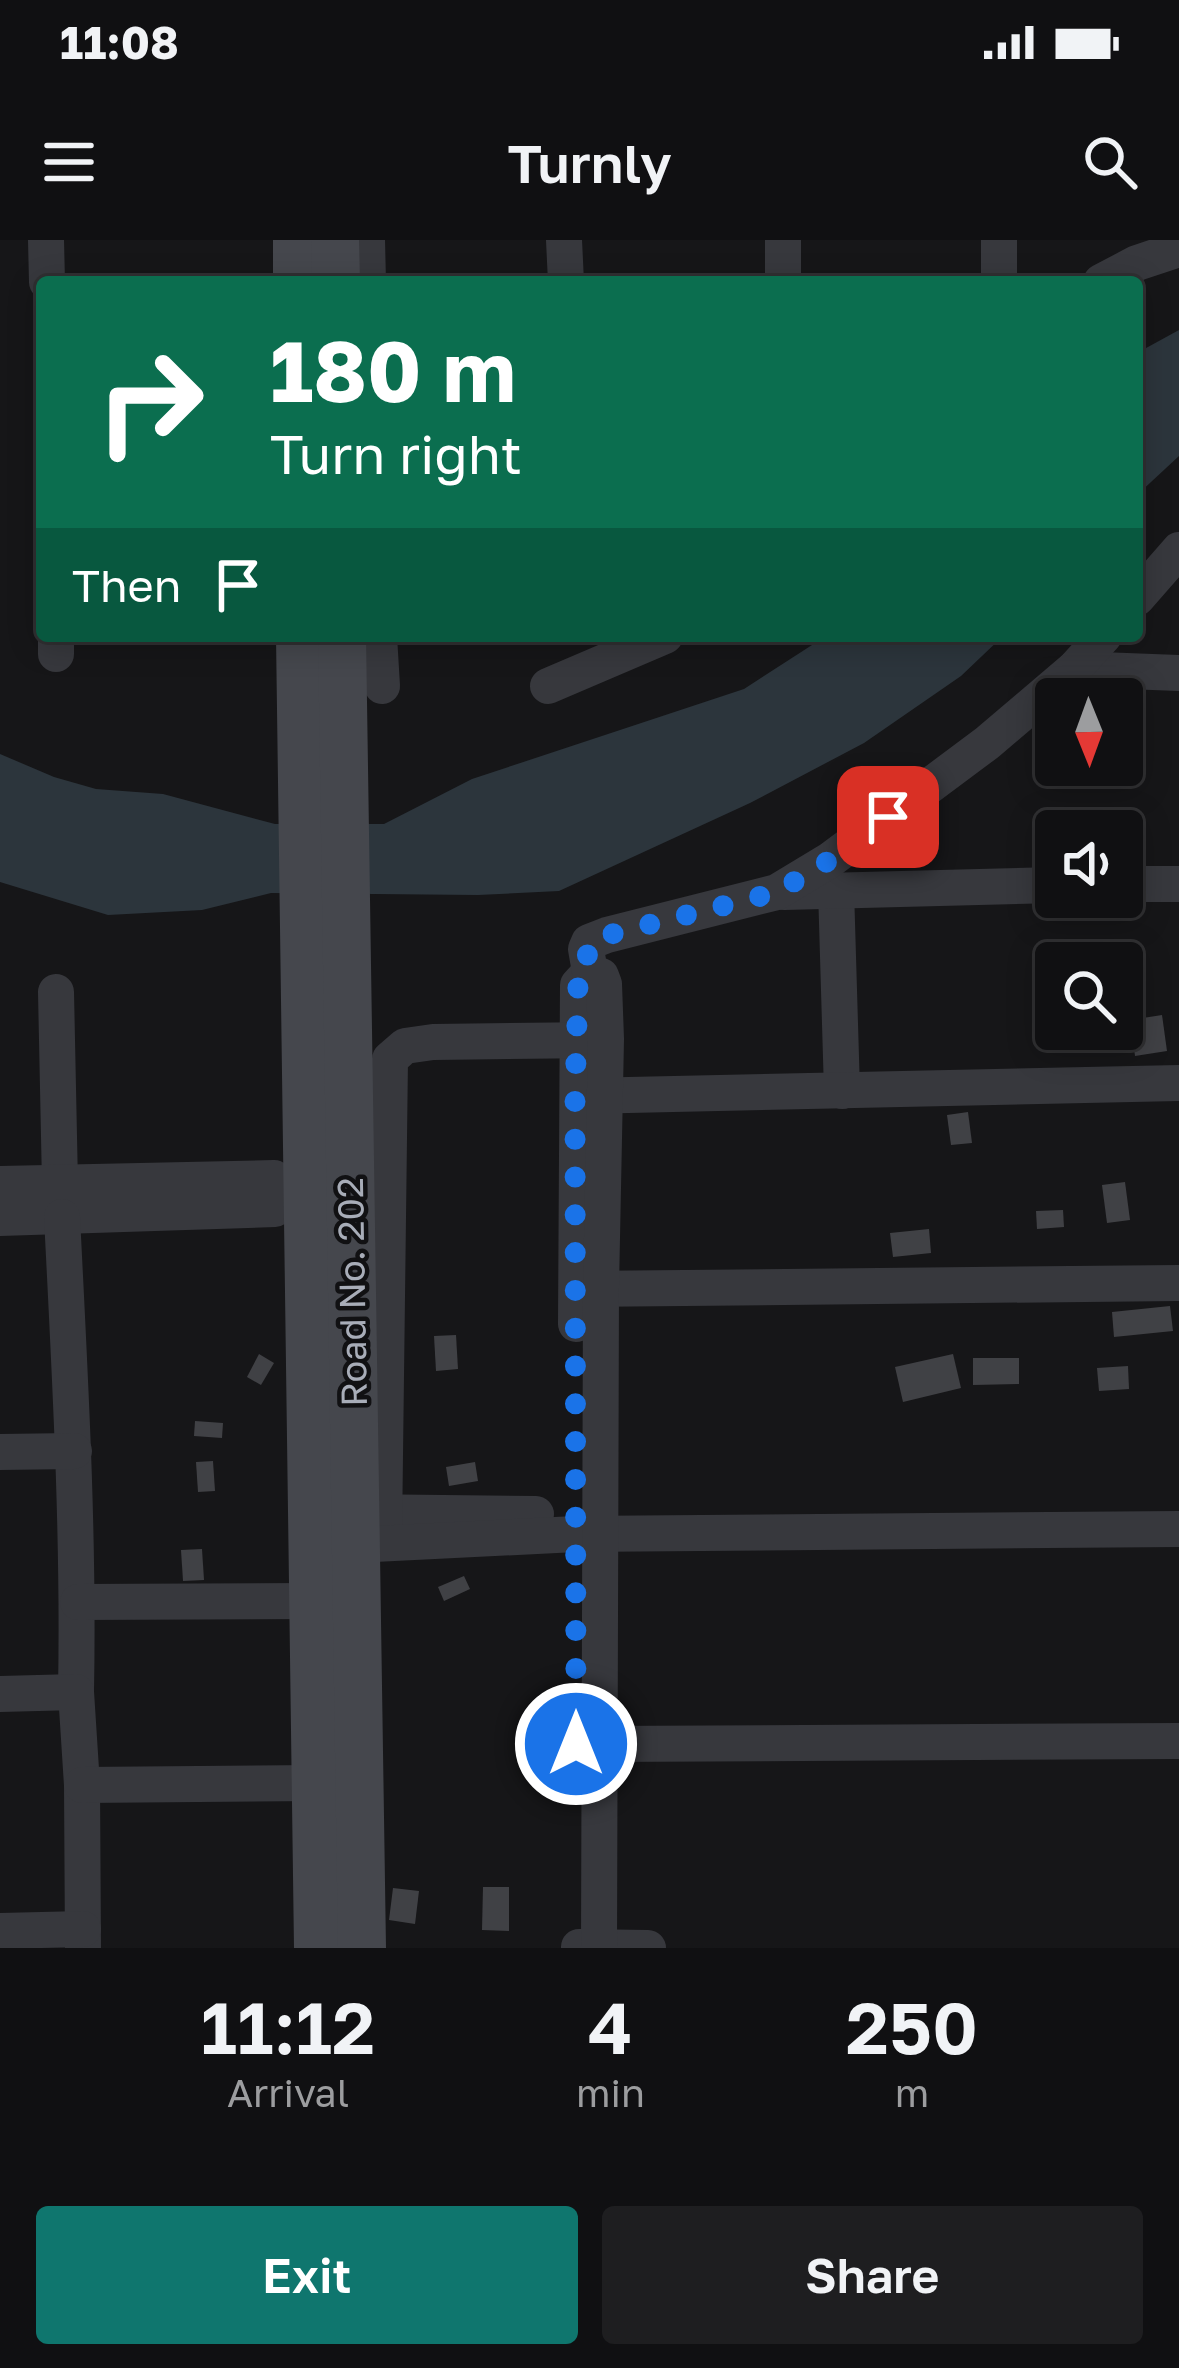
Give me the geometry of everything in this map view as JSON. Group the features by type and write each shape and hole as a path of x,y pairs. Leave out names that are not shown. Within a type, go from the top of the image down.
{"street":[{"path":"46,240 47,276"},
{"path":"297,240 297,276"},
{"path":"335,240 336,276"},
{"path":"367,240 368,276"},
{"path":"564,240 566,276"},
{"path":"783,240 783,276"},
{"path":"999,240 999,276"},
{"path":"1112,276 1179,249"},
{"path":"1143,591 1179,550"},
{"name":"Road No. 202","path":"301,642 323,761"},
{"name":"Road No. 202","path":"318,1948 313,1601 326,969 323,761 341,642"},
{"path":"379,642 382,686"},
{"path":"548,686 651,642"},
{"path":"777,892 830,860 987,743 1075,670 1099,642"},
{"path":"1075,670 1179,673"},
{"path":"1143,884 1179,884"},
{"path":"648,1948 574,1947 589,1524 590,1096 592,1040 604,984 601,976 590,972 586,949 596,938 777,892 1035,886"},
{"path":"836,889 842,1091"},
{"name":"Road No. 202","path":"326,969 369,1528 362,1948"},
{"path":"0,1930 83,1938 74,1451 56,992"},
{"path":"592,1040 433,1042 405,1046 390,1059 369,1528 1179,1509"},
{"path":"590,1096 1179,1082"},
{"path":"0,1184 61,1200 274,1210 282,1192 274,1178 61,1200 0,1218"},
{"path":"588,1288 1179,1283"},
{"path":"0,1452 74,1451"},
{"path":"589,1524 1179,1529"},
{"path":"589,1524 601,1744 599,1948"},
{"path":"78,1602 313,1601"},
{"path":"0,1694 76,1692"},
{"path":"601,1744 1179,1741"},
{"path":"82,1784 316,1783"}],"shaded area":[{"path":"1179,330 1179,456 1143,489 1143,350"},
{"path":"817,642 997,642 961,676 864,743 750,803 559,891 271,893 202,910 108,915 0,882 0,754 96,789 163,794 275,824 384,824 472,779 744,689"}],"building":[{"path":"1162,1015 1167,1051 1135,1056 1134,1050 1143,1050 1143,1018"},
{"path":"968,1112 972,1143 951,1145 947,1115"},
{"path":"1125,1182 1130,1220 1107,1223 1102,1185"},
{"path":"1063,1210 1064,1227 1037,1229 1036,1211"},
{"path":"929,1229 931,1253 893,1257 890,1233"},
{"path":"1170,1306 1173,1331 1114,1337 1112,1312"},
{"path":"456,1335 458,1369 436,1371 434,1336"},
{"path":"259,1354 274,1363 261,1385 247,1377"},
{"path":"953,1354 961,1388 903,1402 895,1367"},
{"path":"973,1358 1019,1358 1019,1384 973,1385"},
{"path":"1128,1366 1129,1389 1099,1391 1097,1368"},
{"path":"195,1421 223,1423 222,1438 194,1436"},
{"path":"213,1461 215,1491 198,1492 196,1462"},
{"path":"475,1462 478,1481 449,1486 446,1467"},
{"path":"202,1549 204,1580 183,1581 181,1550"},
{"path":"464,1576 470,1589 444,1601 438,1587"},
{"path":"483,1887 509,1887 509,1931 482,1930"},
{"path":"393,1888 419,1891 415,1924 389,1920"}],"route":[{"path":"576,1744 575,1096 578,985 590,972 586,949 596,938 777,892 888,817"}]}
